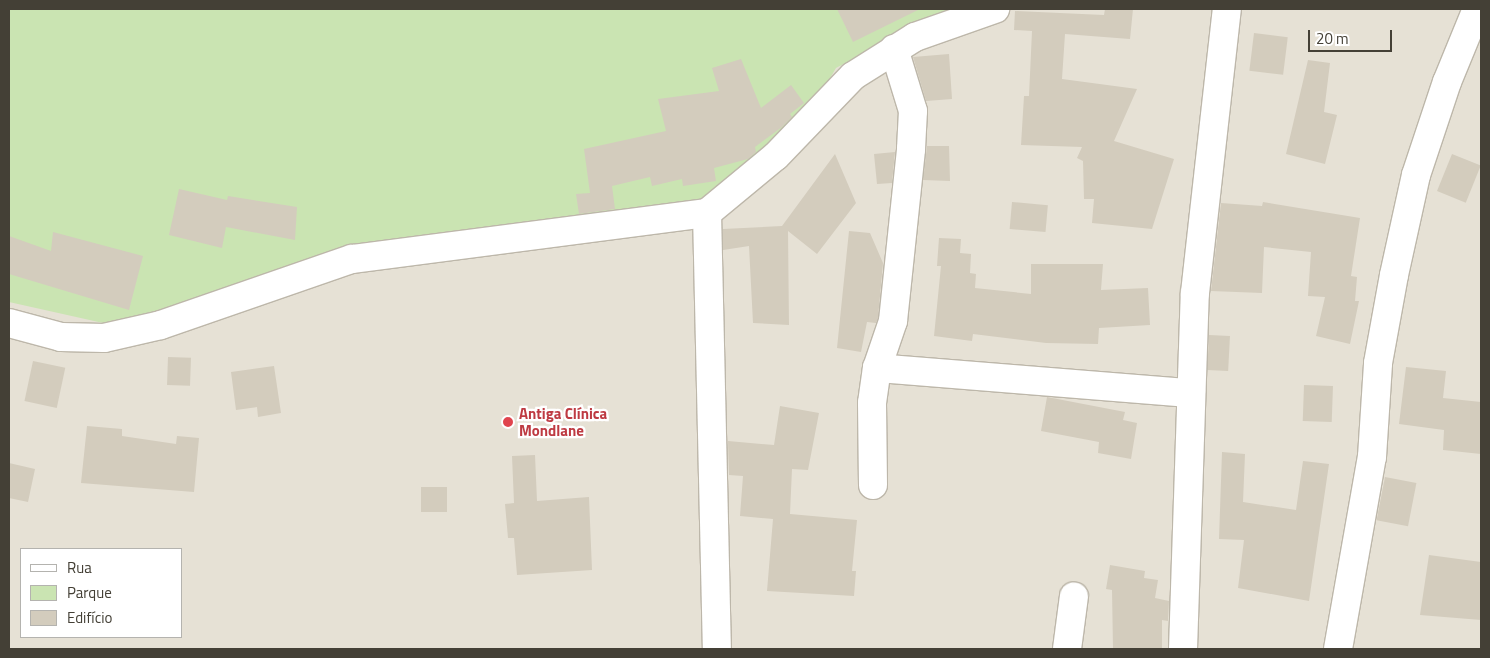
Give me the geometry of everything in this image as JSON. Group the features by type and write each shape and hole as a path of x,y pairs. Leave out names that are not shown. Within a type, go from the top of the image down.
{"street":[{"path":"9,323 61,337 104,338 161,324 352,259 707,213 776,156 853,76 915,37 995,9"},
{"path":"1183,649 1195,293 1227,9"},
{"path":"1338,649 1372,456 1378,363 1394,275 1416,175 1447,82 1477,9"},
{"path":"873,485 872,403 877,368 893,321 912,150 913,111 894,49"},
{"path":"707,213 717,649"},
{"path":"877,368 1191,393"},
{"path":"1066,649 1074,596"}],"shaded area":[{"path":"9,9 1481,9 1481,649 9,649"}],"green space":[{"path":"9,9 959,9 935,15 836,68 812,109 699,207 359,244 162,317 112,325 9,302"}],"building":[{"path":"837,9 920,9 853,42"},
{"path":"1105,9 1133,9 1130,39 1065,34 1062,79 1137,89 1114,141 1174,159 1152,229 1092,223 1094,199 1084,199 1083,161 1077,158 1082,147 1021,145 1024,96 1029,96 1032,31 1014,30 1015,11 1104,15"},
{"path":"1254,33 1288,37 1283,75 1249,71"},
{"path":"949,54 952,99 926,101 913,57"},
{"path":"741,59 761,108 791,85 804,103 790,114 792,117 782,127 755,147 756,152 748,159 714,168 716,181 683,186 682,179 652,186 650,177 612,186 615,209 579,214 576,194 590,193 584,149 666,131 658,99 719,91 712,68"},
{"path":"1308,60 1330,63 1324,112 1337,115 1325,164 1286,154"},
{"path":"927,146 949,146 950,181 923,180"},
{"path":"895,152 892,183 877,184 874,154"},
{"path":"835,154 856,203 817,254 788,231 789,325 753,323 749,246 723,250 723,229 782,226"},
{"path":"1452,154 1481,166 1466,203 1437,191"},
{"path":"179,189 227,200 228,196 297,207 295,240 226,227 222,248 169,235"},
{"path":"1012,202 1048,205 1046,232 1010,229"},
{"path":"1263,202 1360,218 1351,276 1357,277 1355,301 1359,301 1350,344 1316,336 1325,297 1308,296 1311,252 1264,247 1262,293 1211,291 1221,203 1262,206"},
{"path":"849,231 870,233 883,263 878,318 876,323 867,322 861,352 837,348"},
{"path":"53,232 143,256 129,310 9,274 9,236 51,251"},
{"path":"939,238 961,239 960,253 971,254 970,273 976,274 975,288 1031,294 1031,264 1103,264 1101,290 1148,288 1150,325 1099,328 1098,344 1046,343 973,334 972,341 934,336 941,266 937,266"},
{"path":"1209,335 1230,336 1228,371 1207,370"},
{"path":"168,357 191,358 190,386 167,385"},
{"path":"33,361 65,368 57,408 24,401"},
{"path":"274,366 281,413 258,417 257,407 236,410 231,372"},
{"path":"1406,367 1446,371 1443,398 1481,402 1481,454 1443,450 1444,430 1399,424"},
{"path":"1304,385 1333,386 1332,422 1303,421"},
{"path":"1047,397 1125,412 1123,420 1137,423 1131,459 1098,453 1099,442 1041,431"},
{"path":"780,406 819,413 808,470 792,469 790,514 857,520 852,571 856,571 854,596 767,591 773,519 740,516 743,476 729,475 728,441 774,445"},
{"path":"87,426 122,429 122,436 176,444 177,436 199,438 194,492 81,483"},
{"path":"1222,452 1245,454 1243,502 1296,510 1303,461 1329,464 1309,601 1238,588 1244,540 1219,539"},
{"path":"535,455 537,501 589,497 592,570 517,575 514,538 508,538 505,504 514,503 512,456"},
{"path":"9,463 35,469 28,502 9,498"},
{"path":"1385,477 1416,483 1408,526 1377,520"},
{"path":"421,487 447,487 447,512 421,512"},
{"path":"1429,555 1481,562 1481,620 1420,615"},
{"path":"1110,565 1145,571 1144,578 1158,580 1155,598 1169,601 1168,621 1162,620 1162,649 1113,649 1112,590 1106,589"}],"place":[{"name":"Antiga Clínica Mondlane","path":"508,422"}]}
